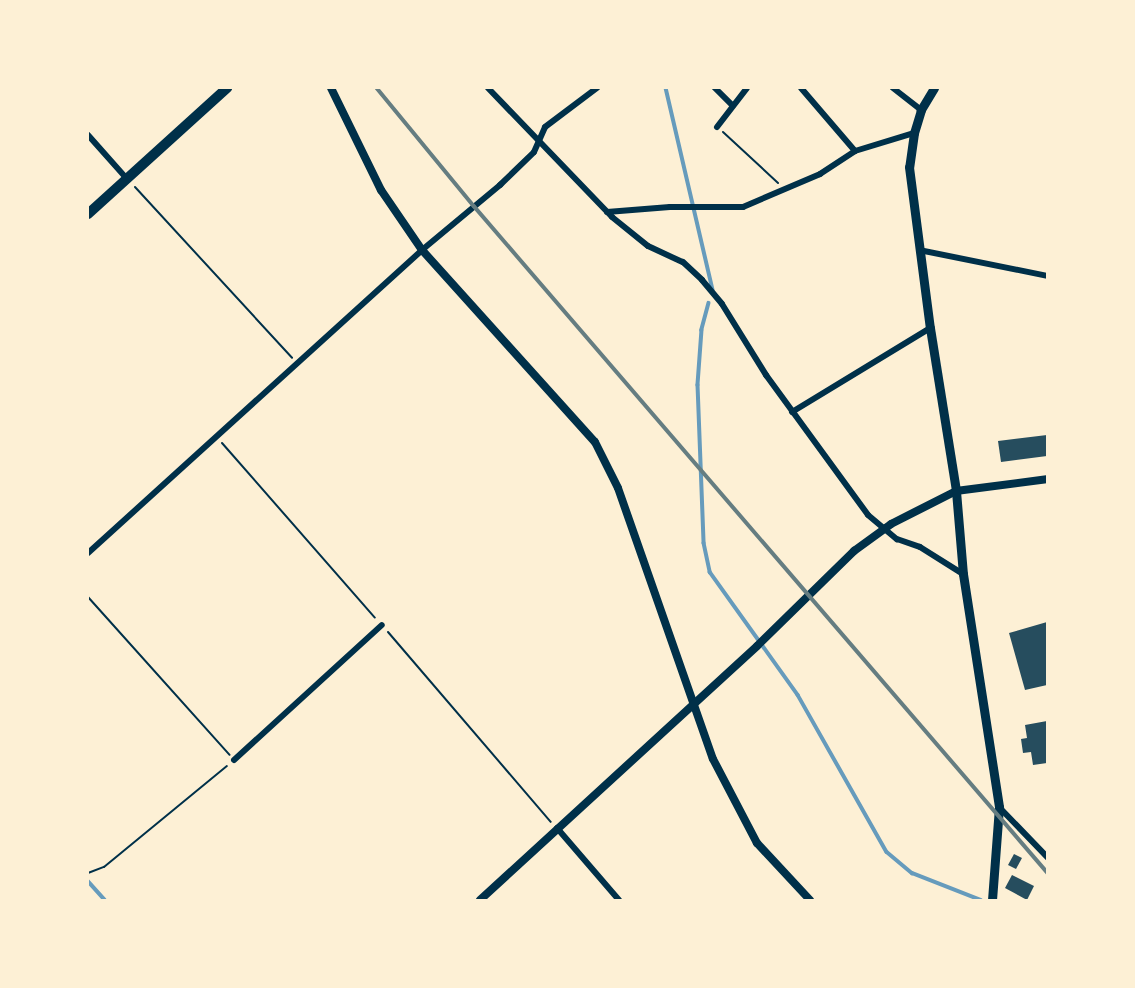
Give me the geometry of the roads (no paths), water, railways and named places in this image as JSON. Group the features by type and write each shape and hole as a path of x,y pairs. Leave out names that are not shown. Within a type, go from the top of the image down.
{"main road":[{"path":"88,214 227,88"},
{"path":"934,88 921,110 914,133 909,167 930,328 956,491 963,573 999,807 992,901"}],"street":[{"path":"331,88 380,190 422,250 595,442 618,488 713,759 757,843 810,901"},
{"path":"488,88 607,212 648,246 683,262 702,280 722,304 792,412 868,515 897,539 920,547 963,573"},
{"path":"88,553 534,152 545,127 597,88"},
{"path":"715,88 733,106"},
{"path":"717,127 747,88"},
{"path":"801,88 855,150"},
{"path":"894,88 921,110"},
{"path":"607,212 743,207 820,174 855,150 914,133"},
{"path":"88,135 127,178"},
{"path":"919,250 1048,276"},
{"path":"792,412 930,328"},
{"path":"480,901 757,646 854,551 891,524 956,491 1048,479"},
{"path":"234,760 382,625"},
{"path":"999,807 1048,858"},
{"path":"557,828 619,901"}],"waterway":[{"path":"666,88 713,290"},
{"path":"709,303 702,330 698,385 704,543 710,572 798,695 887,852 912,873 981,900"},
{"path":"88,881 105,900"}],"railway":[{"path":"377,88 474,206 1048,873"}]}
